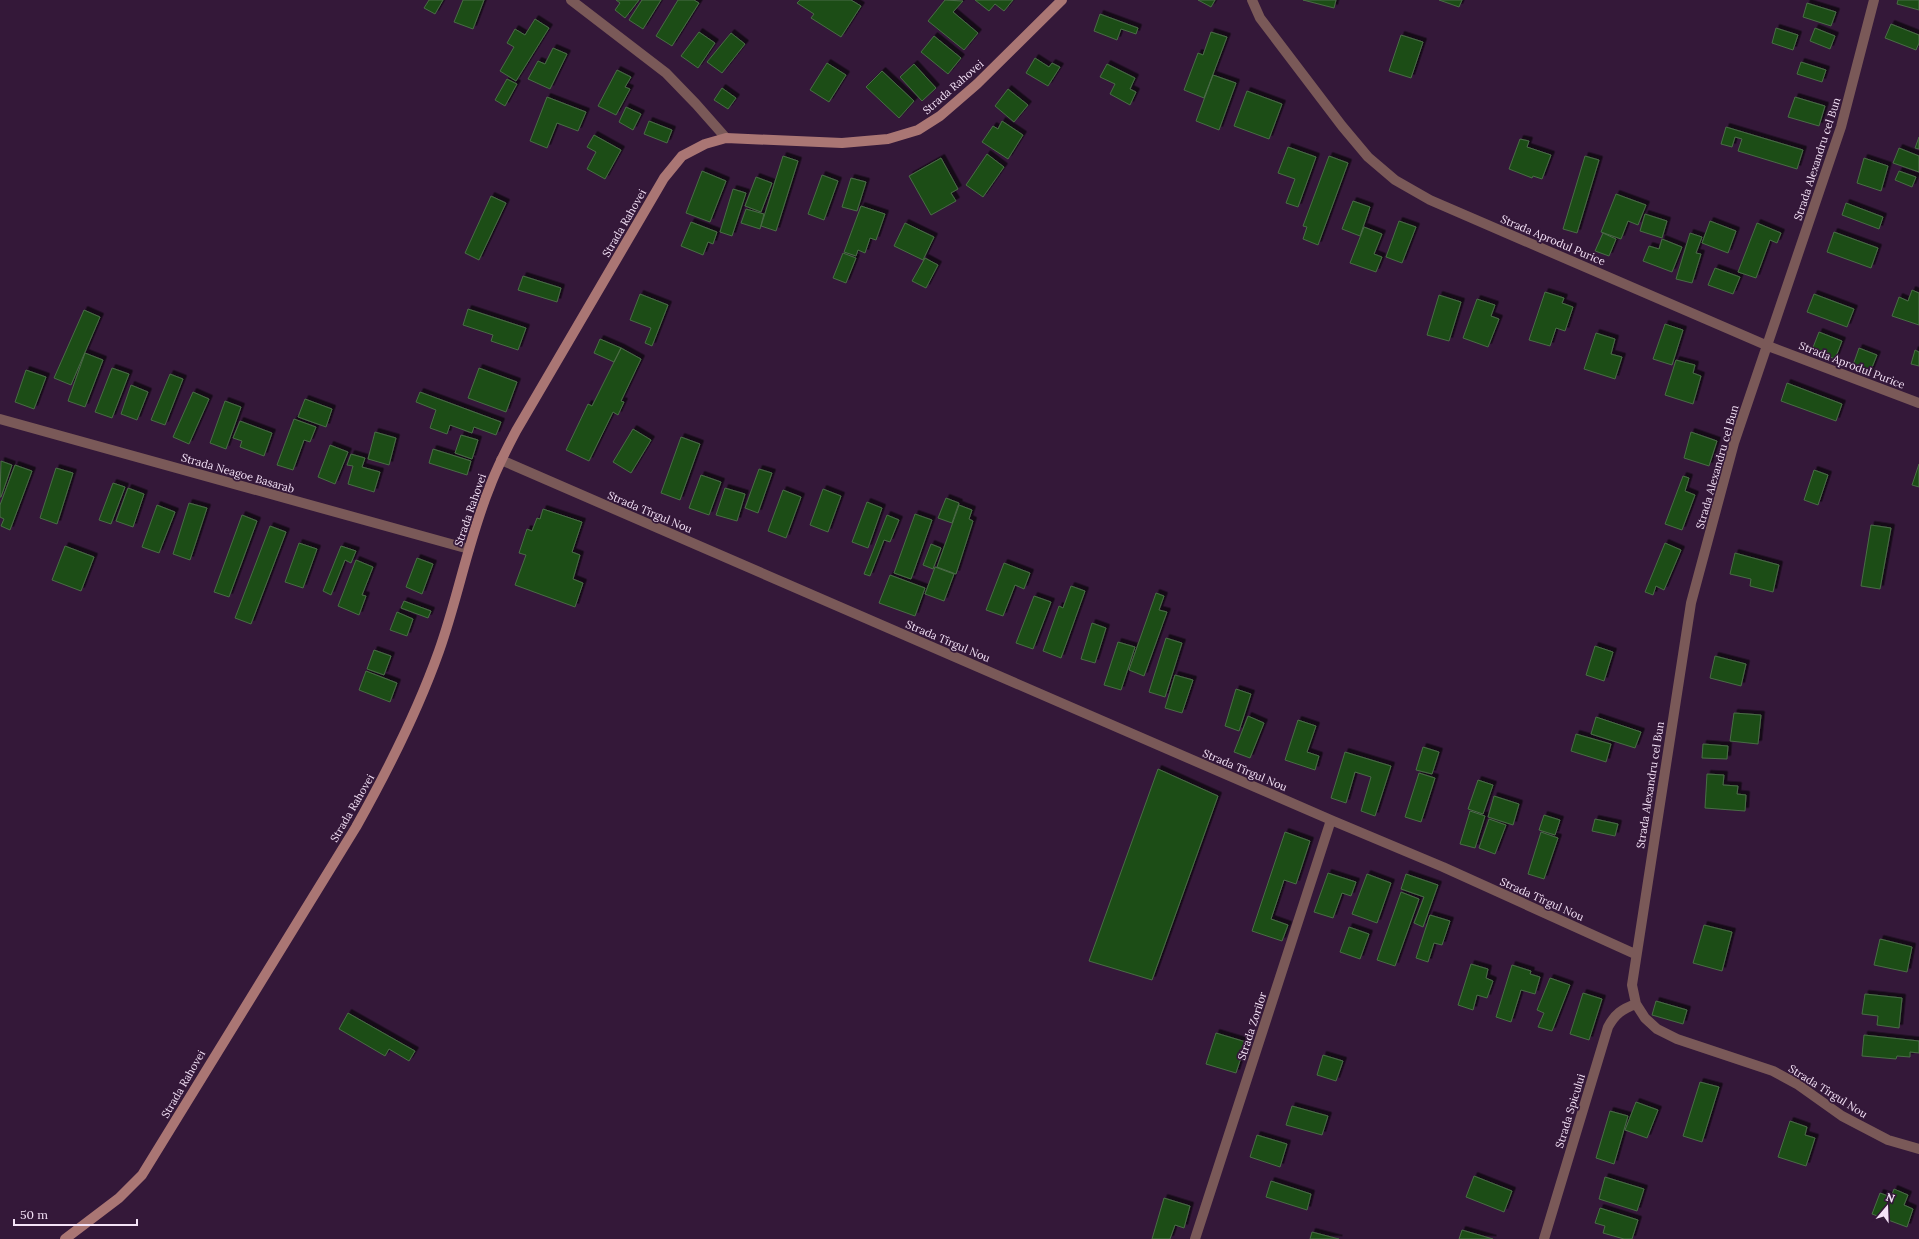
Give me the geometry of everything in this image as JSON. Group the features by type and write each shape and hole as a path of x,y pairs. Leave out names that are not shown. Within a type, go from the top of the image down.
{"main road":[{"name":"Strada Rahovei","path":"65,1239 119,1198 142,1175 356,827 387,772 419,705 450,619 469,549 488,489 501,460 516,431 664,178 682,156 705,144 726,138 842,143 888,139 918,130 940,116 977,84 1062,0"}],"street":[{"path":"571,0 666,73 726,138"},
{"name":"Strada Aprodul Purice","path":"1252,0 1260,18 1342,126 1368,157 1395,180 1430,200 1768,346 1919,403"},
{"name":"Strada Alexandru cel Bun","path":"1635,954 1691,603 1734,443 1841,127 1874,0"},
{"name":"Strada Neagoe Basarab","path":"0,419 469,549"},
{"name":"Strada Tîrgul Nou","path":"501,460 1331,820 1443,867 1635,954 1632,985 1636,1004 1645,1018 1657,1029 1677,1039 1773,1070 1797,1084 1842,1116 1888,1140 1919,1149"},
{"name":"Strada Zorilor","path":"1195,1239 1331,820"},
{"name":"Strada Spicului","path":"1544,1239 1608,1027 1615,1014 1636,1004"}],"building":[{"path":"429,0 443,0 435,14 424,8"},
{"path":"463,0 484,0 473,29 454,22"},
{"path":"616,0 639,0 625,18 615,10 620,3"},
{"path":"642,0 661,0 643,29 629,20"},
{"path":"678,0 694,0 699,3 672,46 656,36"},
{"path":"800,0 851,0 861,6 841,37 811,18 814,14 797,3"},
{"path":"945,0 963,1 953,12 978,33 964,50 928,21"},
{"path":"975,0 1013,0 1004,11 995,4 989,11"},
{"path":"1198,0 1215,0 1211,7"},
{"path":"1303,0 1336,0 1334,8"},
{"path":"1439,0 1462,0 1459,7"},
{"path":"1898,0 1919,0 1919,10 1897,4"},
{"path":"1807,3 1836,12 1831,26 1803,17"},
{"path":"1100,14 1138,28 1136,34 1121,29 1117,40 1094,31"},
{"path":"535,19 549,28 516,81 500,71 514,47 507,43 515,29 525,35"},
{"path":"1891,24 1919,35 1919,43 1916,50 1885,38"},
{"path":"1776,28 1798,35 1793,50 1772,43"},
{"path":"1815,28 1835,36 1830,49 1810,41"},
{"path":"699,32 715,43 698,68 681,56"},
{"path":"1211,32 1227,37 1204,98 1184,90 1198,53 1203,55"},
{"path":"731,33 745,44 722,73 707,62"},
{"path":"1401,35 1423,42 1411,78 1389,71"},
{"path":"934,36 961,58 948,74 921,52"},
{"path":"553,48 567,54 550,89 528,79 538,61 545,64"},
{"path":"1035,58 1049,67 1052,63 1060,67 1048,86 1026,73"},
{"path":"1801,62 1826,70 1822,82 1797,74"},
{"path":"827,63 846,75 829,102 810,90"},
{"path":"914,64 936,88 922,101 900,77"},
{"path":"1107,64 1135,78 1130,89 1136,92 1130,105 1110,94 1115,84 1100,77"},
{"path":"617,70 631,77 625,87 630,89 616,115 598,106"},
{"path":"882,71 914,101 899,118 866,87"},
{"path":"1213,75 1236,83 1219,130 1196,121"},
{"path":"507,79 517,84 505,106 495,100"},
{"path":"722,88 736,98 728,109 714,100"},
{"path":"1008,89 1028,105 1014,122 995,106"},
{"path":"1247,91 1282,104 1269,139 1234,126"},
{"path":"547,97 586,112 578,131 557,123 547,148 530,141"},
{"path":"1795,97 1825,106 1819,126 1788,117"},
{"path":"626,107 641,114 633,130 619,122"},
{"path":"649,121 672,130 667,143 644,134"},
{"path":"1002,121 1023,135 1008,159 982,142 993,126 998,129"},
{"path":"1726,127 1803,150 1797,169 1738,151 1742,139 1735,137 1732,147 1721,144"},
{"path":"594,135 621,150 605,179 587,169 596,152 587,147"},
{"path":"1919,137 1919,149 1915,148"},
{"path":"1520,139 1529,141 1527,147 1551,155 1542,179 1533,176 1532,178 1509,169"},
{"path":"1288,147 1316,157 1298,207 1286,203 1295,179 1278,173"},
{"path":"1899,148 1919,156 1919,172 1893,163"},
{"path":"987,154 1004,167 983,197 966,185"},
{"path":"783,156 798,161 776,231 761,226"},
{"path":"1329,156 1348,163 1318,245 1303,239 1307,227 1303,226"},
{"path":"1585,156 1599,160 1577,233 1563,229"},
{"path":"941,158 958,189 951,193 956,201 931,215 909,176"},
{"path":"1864,158 1888,166 1881,191 1857,183"},
{"path":"702,171 726,181 710,222 686,213"},
{"path":"1899,171 1916,177 1912,187 1895,180"},
{"path":"822,175 838,181 824,220 808,214"},
{"path":"756,177 772,183 761,212 745,206"},
{"path":"851,178 866,182 857,211 842,207"},
{"path":"733,189 746,193 732,236 720,232"},
{"path":"1616,194 1646,205 1638,225 1628,221 1621,239 1601,232"},
{"path":"491,196 506,203 479,260 465,253"},
{"path":"1353,201 1370,207 1360,236 1342,229"},
{"path":"1846,203 1883,217 1879,229 1842,215"},
{"path":"861,206 885,214 876,240 870,238 865,253 858,250 856,256 844,252"},
{"path":"746,209 764,214 760,229 741,223"},
{"path":"1645,214 1667,221 1662,238 1640,231"},
{"path":"1399,221 1416,227 1402,263 1386,257"},
{"path":"1710,221 1736,231 1728,253 1702,243"},
{"path":"691,222 717,232 713,244 708,242 703,255 681,246"},
{"path":"905,223 934,237 923,260 894,246"},
{"path":"1757,223 1781,233 1777,243 1770,240 1756,278 1738,272"},
{"path":"1364,227 1382,234 1374,254 1382,257 1376,272 1350,263"},
{"path":"1834,232 1878,248 1871,268 1827,252"},
{"path":"1603,233 1616,239 1609,256 1595,251"},
{"path":"1690,233 1702,237 1696,253 1701,254 1692,283 1676,279"},
{"path":"1662,239 1682,247 1672,272 1643,261 1649,246 1659,249"},
{"path":"843,253 856,258 846,283 833,278"},
{"path":"925,258 938,265 926,288 912,281"},
{"path":"1715,268 1740,277 1733,294 1708,285"},
{"path":"523,276 561,288 557,302 518,290"},
{"path":"1912,290 1919,293 1919,325 1892,316 1899,297 1908,301"},
{"path":"1545,292 1564,298 1562,303 1573,307 1565,331 1556,328 1550,346 1529,340"},
{"path":"640,294 668,305 652,346 645,343 651,328 630,320"},
{"path":"1814,294 1854,309 1847,327 1807,312"},
{"path":"1439,295 1461,302 1449,341 1427,335"},
{"path":"1477,299 1495,305 1491,316 1499,319 1488,347 1463,338"},
{"path":"468,309 526,328 518,350 491,341 493,335 463,325"},
{"path":"84,310 100,317 71,385 54,378"},
{"path":"1665,324 1683,330 1672,365 1653,359"},
{"path":"1819,332 1842,341 1835,359 1812,350"},
{"path":"1596,333 1615,339 1611,354 1622,357 1615,379 1584,369"},
{"path":"600,339 621,348 614,362 594,353"},
{"path":"621,348 641,359 621,401 624,402 618,415 613,412 589,461 566,450 588,404 592,406"},
{"path":"1859,348 1877,355 1869,375 1852,368"},
{"path":"1915,350 1919,352 1919,366 1911,364"},
{"path":"85,353 103,360 85,407 68,401"},
{"path":"1676,360 1695,365 1693,373 1701,376 1693,404 1665,395"},
{"path":"112,368 129,374 112,418 95,412"},
{"path":"479,368 517,382 506,412 468,398"},
{"path":"26,370 46,377 34,409 15,402"},
{"path":"170,374 183,379 165,425 151,420"},
{"path":"1787,383 1842,404 1836,421 1781,401"},
{"path":"131,385 148,392 137,420 121,414"},
{"path":"193,392 209,399 189,444 173,437"},
{"path":"420,392 501,422 496,435 474,427 472,433 450,425 447,434 430,428 436,410 416,402"},
{"path":"305,399 332,409 326,427 298,417"},
{"path":"225,401 241,407 226,449 210,443"},
{"path":"294,419 316,427 310,442 304,440 293,470 277,465"},
{"path":"240,421 272,433 264,456 240,447 242,441 233,438"},
{"path":"633,429 651,440 631,473 613,462"},
{"path":"375,432 396,438 389,465 368,459"},
{"path":"1691,432 1717,441 1709,466 1684,458"},
{"path":"461,435 478,440 472,459 455,453"},
{"path":"681,437 700,444 680,500 661,493"},
{"path":"330,445 348,452 335,484 318,477"},
{"path":"433,449 471,461 467,475 429,463"},
{"path":"351,454 365,458 362,467 380,472 374,492 348,484 353,466 347,465"},
{"path":"1,461 12,465 0,497"},
{"path":"1919,464 1919,487 1912,485"},
{"path":"15,465 32,471 10,530 1,526 4,519 0,517 0,505"},
{"path":"56,468 73,473 57,524 40,518"},
{"path":"759,469 772,473 758,513 745,508"},
{"path":"1814,470 1828,475 1818,505 1804,500"},
{"path":"701,475 721,482 709,515 689,508"},
{"path":"1683,476 1689,478 1685,491 1695,495 1682,530 1665,524"},
{"path":"113,483 125,487 111,524 99,520"},
{"path":"128,488 144,494 133,527 116,521"},
{"path":"725,488 745,494 737,521 716,515"},
{"path":"823,489 841,496 828,532 810,525"},
{"path":"783,490 801,497 786,538 768,531"},
{"path":"946,498 959,503 952,523 938,518"},
{"path":"867,502 882,508 868,548 852,542"},
{"path":"189,503 207,508 190,560 173,554"},
{"path":"157,505 175,512 159,553 142,547"},
{"path":"959,505 972,510 969,519 973,521 956,574 937,567"},
{"path":"543,509 582,522 572,552 580,555 573,579 583,583 575,607 515,585 526,555 519,553 527,529 532,531 537,518 540,519"},
{"path":"915,514 932,520 911,579 894,573"},
{"path":"242,515 257,521 229,597 214,592"},
{"path":"887,515 899,520 890,542 884,540 870,576 864,574"},
{"path":"1871,525 1891,528 1880,589 1861,586"},
{"path":"270,526 286,532 251,624 235,618"},
{"path":"299,543 317,549 303,588 285,582"},
{"path":"1665,543 1681,550 1664,590 1656,586 1653,595 1645,592"},
{"path":"931,544 941,548 933,569 923,565"},
{"path":"65,546 94,557 81,591 52,580"},
{"path":"341,546 356,551 351,563 345,560 331,595 323,591"},
{"path":"1735,553 1779,565 1773,592 1750,586 1751,579 1730,574"},
{"path":"417,558 433,564 422,594 406,587"},
{"path":"356,560 373,567 362,595 366,596 359,615 338,606"},
{"path":"1004,563 1030,573 1024,589 1015,585 1003,616 986,610"},
{"path":"935,567 954,574 944,601 925,594"},
{"path":"890,575 925,588 915,616 879,603"},
{"path":"1071,586 1085,591 1061,658 1043,651 1059,606 1063,608"},
{"path":"1156,593 1164,596 1159,610 1167,612 1144,676 1129,670"},
{"path":"1034,596 1051,602 1033,649 1016,643"},
{"path":"404,601 431,611 428,618 401,608"},
{"path":"397,612 413,619 407,636 390,630"},
{"path":"1092,623 1106,628 1095,663 1081,659"},
{"path":"1166,638 1182,643 1165,697 1149,692"},
{"path":"1118,642 1135,647 1121,690 1104,685"},
{"path":"1595,646 1613,652 1604,681 1586,675"},
{"path":"374,650 391,656 384,675 367,669"},
{"path":"1715,656 1746,664 1741,686 1710,678"},
{"path":"366,671 397,683 390,702 359,690"},
{"path":"1175,675 1193,680 1182,713 1165,708"},
{"path":"1236,689 1251,694 1239,731 1225,726"},
{"path":"1734,713 1761,715 1758,744 1730,741"},
{"path":"1248,716 1264,723 1250,758 1234,752"},
{"path":"1596,717 1641,732 1635,748 1591,734"},
{"path":"1298,720 1316,726 1307,752 1319,756 1315,770 1285,760"},
{"path":"1576,734 1611,744 1606,762 1571,751"},
{"path":"1703,744 1728,746 1727,759 1702,758"},
{"path":"1423,747 1439,752 1432,774 1416,770"},
{"path":"1345,752 1391,766 1375,816 1361,811 1371,777 1355,772 1346,803 1331,798"},
{"path":"1158,769 1218,796 1152,980 1089,961"},
{"path":"1419,773 1435,778 1421,822 1405,817"},
{"path":"1707,774 1724,775 1723,785 1738,786 1737,794 1746,795 1745,811 1705,808"},
{"path":"1478,780 1493,785 1483,814 1468,809"},
{"path":"1494,796 1519,804 1513,825 1488,817"},
{"path":"1470,811 1485,816 1475,848 1460,844"},
{"path":"1544,815 1560,820 1555,835 1539,830"},
{"path":"1489,819 1506,825 1495,854 1479,848"},
{"path":"1595,819 1618,824 1615,836 1592,831"},
{"path":"1285,832 1310,841 1296,884 1284,880 1271,919 1288,925 1282,941 1252,931"},
{"path":"1541,832 1558,838 1544,879 1528,874"},
{"path":"1328,873 1356,882 1351,896 1342,893 1333,918 1314,912"},
{"path":"1367,874 1391,883 1377,923 1352,914"},
{"path":"1406,874 1438,885 1423,927 1414,923 1424,897 1401,889"},
{"path":"1401,892 1419,899 1395,966 1377,960"},
{"path":"1430,915 1450,921 1442,945 1434,943 1428,962 1416,958"},
{"path":"1704,925 1732,932 1722,971 1693,963"},
{"path":"1349,927 1369,934 1360,959 1340,952"},
{"path":"1880,939 1912,947 1907,972 1874,965"},
{"path":"1471,964 1488,969 1486,978 1493,981 1487,998 1477,995 1473,1010 1458,1005"},
{"path":"1512,965 1531,971 1530,974 1540,977 1535,994 1521,990 1511,1022 1496,1017"},
{"path":"1550,978 1570,985 1552,1031 1538,1027 1544,1013 1537,1010"},
{"path":"1583,993 1602,999 1589,1040 1570,1034"},
{"path":"1865,994 1902,998 1899,1028 1877,1025 1878,1016 1862,1014"},
{"path":"1656,1001 1687,1010 1683,1024 1652,1015"},
{"path":"348,1013 415,1051 409,1061 389,1049 385,1056 339,1029"},
{"path":"1216,1033 1246,1042 1236,1073 1206,1064"},
{"path":"1864,1035 1919,1041 1919,1053 1910,1052 1910,1057 1897,1056 1896,1059 1862,1056"},
{"path":"1323,1055 1343,1061 1336,1081 1317,1075"},
{"path":"1700,1082 1719,1087 1702,1142 1683,1136"},
{"path":"1636,1102 1658,1110 1647,1138 1625,1130"},
{"path":"1292,1106 1328,1116 1322,1135 1286,1125"},
{"path":"1610,1111 1628,1116 1614,1164 1596,1158"},
{"path":"1790,1121 1807,1127 1805,1135 1815,1138 1806,1166 1778,1157"},
{"path":"1257,1135 1287,1144 1280,1167 1250,1157"},
{"path":"1474,1176 1512,1191 1504,1212 1466,1197"},
{"path":"1605,1177 1644,1189 1637,1211 1599,1199"},
{"path":"1271,1181 1311,1194 1307,1210 1266,1197"},
{"path":"1894,1189 1908,1195 1904,1205 1913,1209 1907,1227 1872,1214 1880,1193 1891,1197"},
{"path":"1164,1198 1190,1206 1184,1228 1175,1225 1170,1239 1152,1239"},
{"path":"1600,1208 1638,1220 1632,1239 1624,1239 1603,1233 1605,1226 1595,1223"},
{"path":"1462,1230 1493,1239 1459,1239"},
{"path":"1312,1232 1339,1239 1310,1239"}]}
